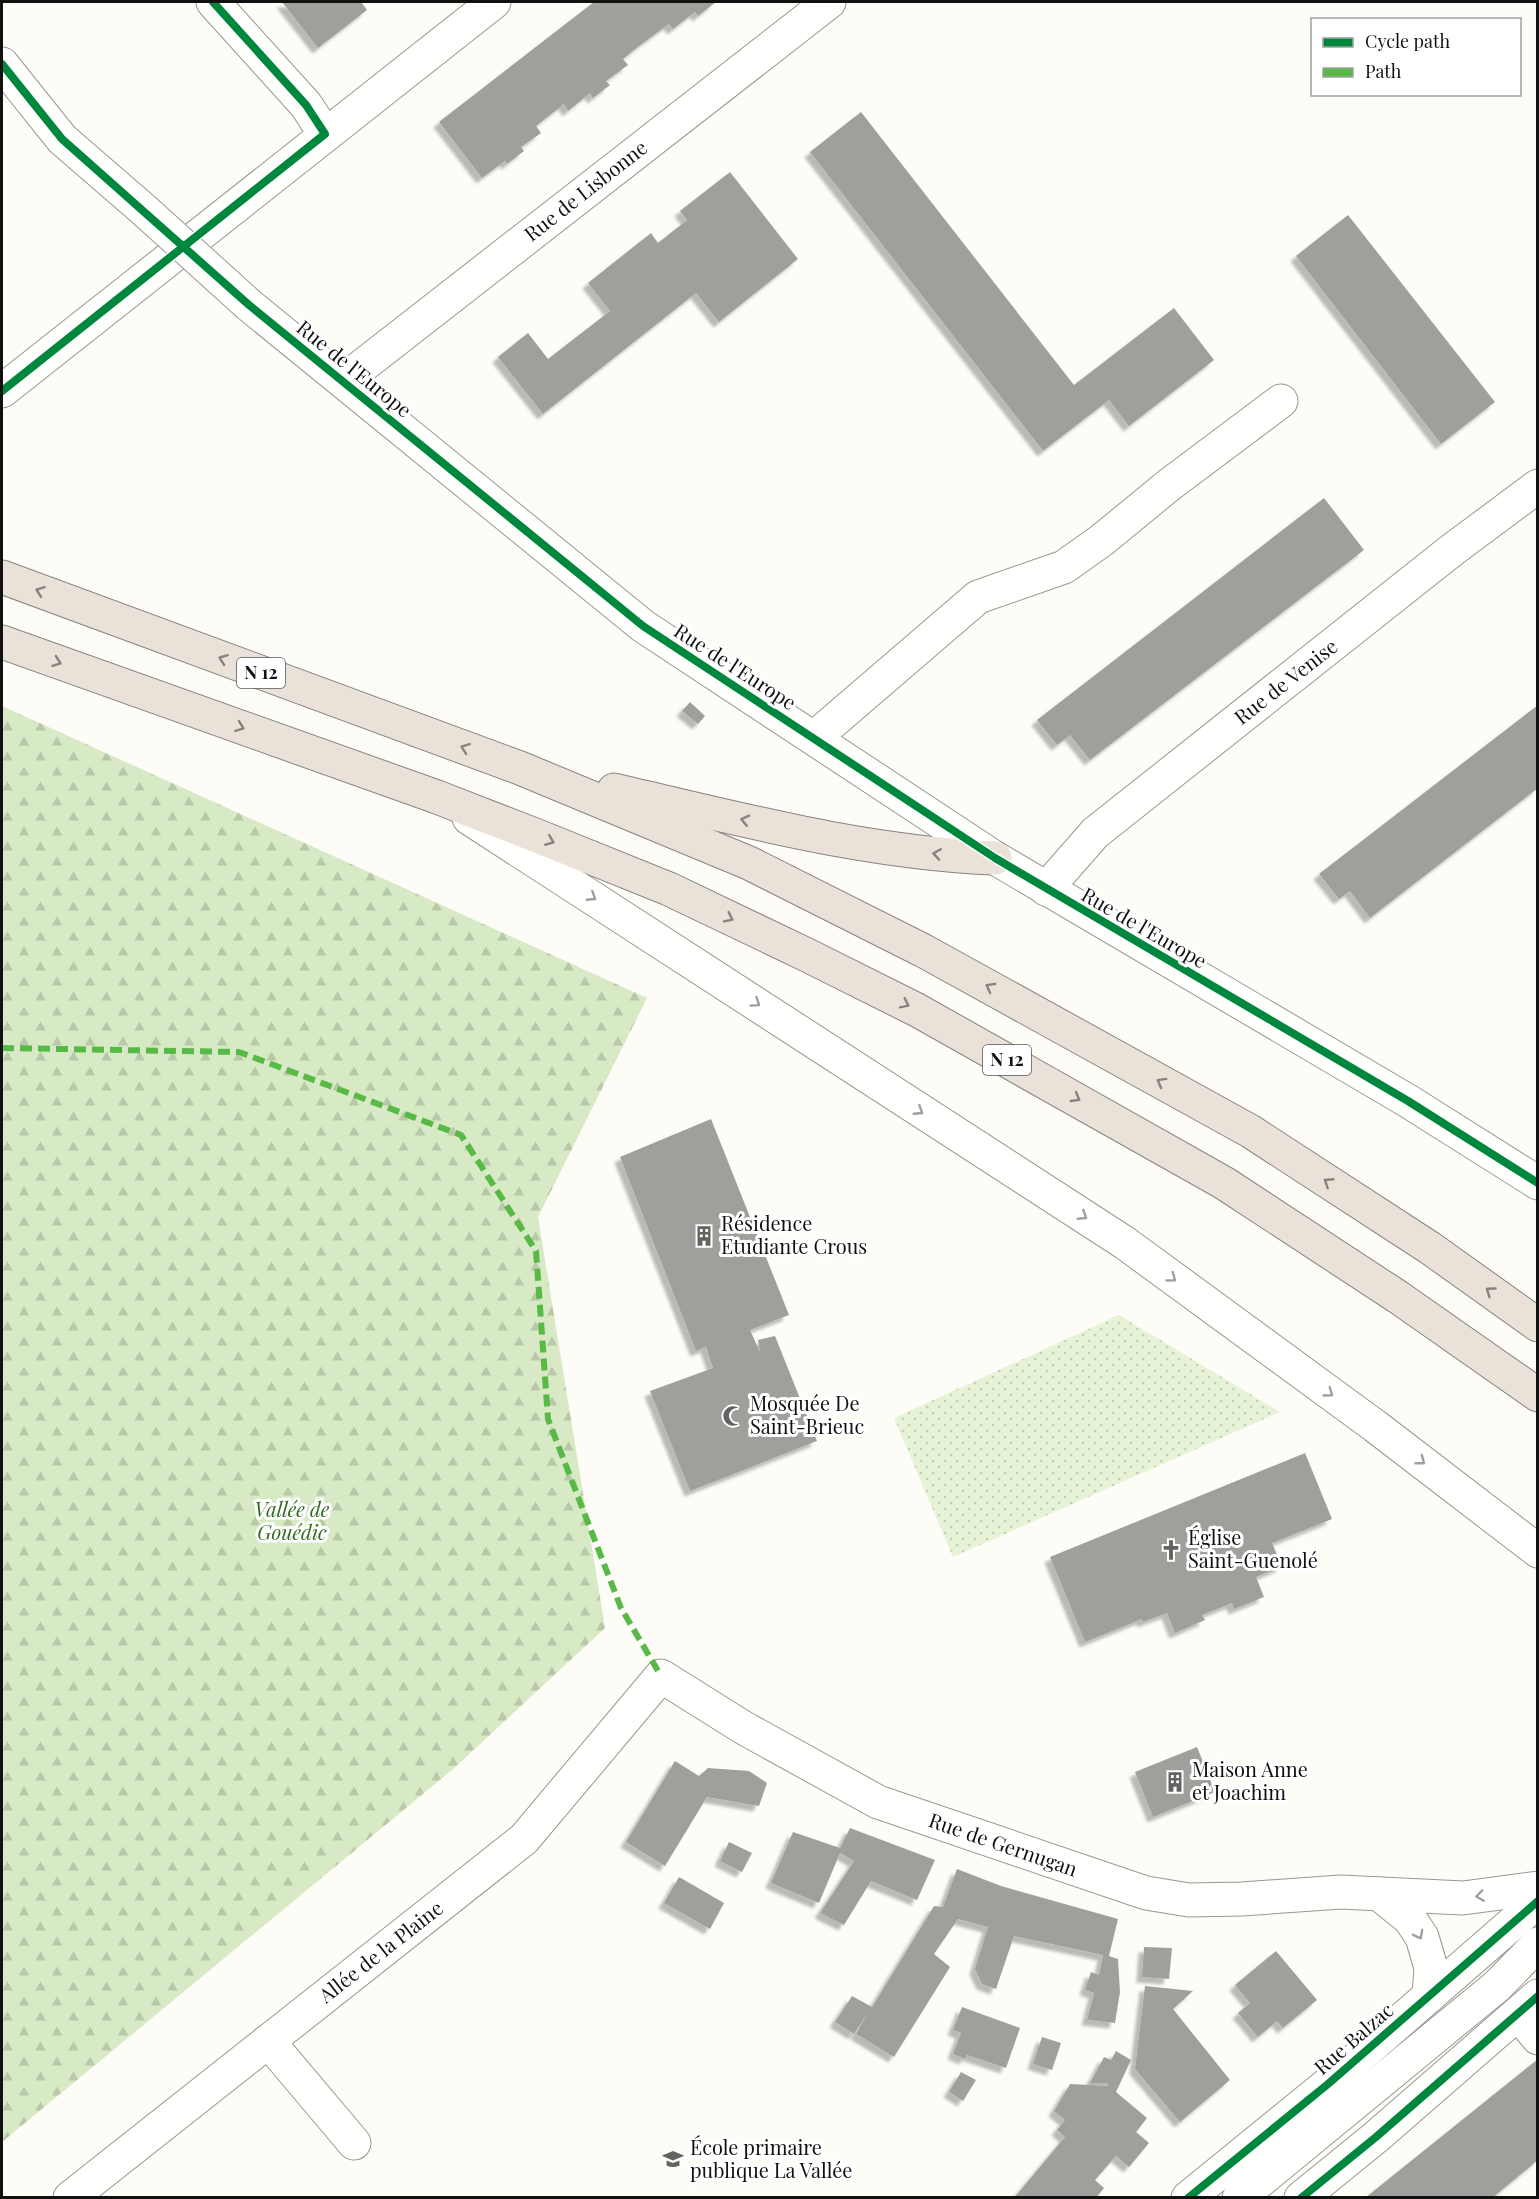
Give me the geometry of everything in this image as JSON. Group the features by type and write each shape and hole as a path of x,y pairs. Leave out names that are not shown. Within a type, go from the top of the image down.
{"highway":[{"name":"N 12","path":"2,577 520,768 749,863 945,962 1250,1131 1430,1248 1538,1325"},
{"name":"N 12","path":"2,642 437,797 669,889 917,1010 1224,1183 1398,1297 1538,1395"},
{"path":"520,768 815,836 951,856 995,858"}],"street":[{"path":"213,2 306,105 325,134"},
{"path":"2,391 494,2"},
{"name":"Rue de Lisbonne","path":"343,381 829,2"},
{"name":"Rue de l'Europe","path":"2,64 62,139 249,305 643,626 995,858 1408,1101 1538,1183"},
{"path":"814,738 978,597 1064,567 1102,540 1168,485 1281,401"},
{"name":"Rue de Venise","path":"1046,889 1095,833 1452,550 1538,486"},
{"path":"437,797 1125,1243 1375,1426 1538,1551"},
{"name":"Rue de Gernugan","path":"661,1676 744,1728 878,1802 1146,1893 1189,1900 1341,1892 1463,1898 1538,1888"},
{"name":"Allée de la Plaine","path":"70,2198 524,1839 661,1676"},
{"path":"1378,1894 1410,1919 1422,1937 1431,1968 1429,1996"},
{"name":"Rue Balzac","path":"1188,2198 1328,2084 1538,1901"},
{"path":"1301,2198 1531,2016 1531,1954"},
{"path":"1239,2198 1497,1986 1531,1954"},
{"path":"268,2041 354,2144"}],"green space":[{"name":"Vallée de Gouédic","path":"2,706 647,998 538,1217 605,1628 452,1770 2,2142"},
{"path":"1119,1315 1280,1412 953,1557 894,1418"}],"building":[{"path":"282,2 361,2 367,10 318,48"},
{"path":"594,2 716,2 698,16 695,12 673,29 669,24 639,46 623,59 628,65 606,81 610,85 593,98 590,93 568,111 564,104 536,126 541,133 521,147 524,151 507,164 505,161 482,178 439,122"},
{"path":"861,112 1074,385 1174,308 1214,360 1129,426 1109,400 1043,451 810,152"},
{"path":"730,172 798,259 719,322 696,293 543,414 498,357 528,333 548,359 610,311 588,283 651,233 658,243 687,220 680,211"},
{"path":"1348,215 1495,402 1441,444 1296,256"},
{"path":"1324,498 1364,550 1090,760 1070,735 1057,745 1037,720"},
{"path":"690,702 705,716 698,724 682,711"},
{"path":"1538,705 1538,788 1370,918 1350,891 1339,899 1319,874"},
{"path":"711,1119 789,1315 750,1330 760,1352 758,1340 775,1336 817,1441 690,1491 650,1391 713,1368 706,1347 696,1351 620,1157"},
{"name":"Église Saint-Guenolé","path":"1305,1453 1332,1519 1272,1543 1282,1566 1256,1577 1264,1597 1234,1609 1232,1603 1202,1615 1205,1620 1175,1633 1167,1613 1143,1622 1142,1619 1085,1642 1050,1557"},
{"name":"Maison Anne et Joachim","path":"1197,1747 1215,1792 1153,1817 1135,1772"},
{"path":"675,1761 699,1776 708,1768 749,1771 767,1783 759,1806 707,1797 665,1866 626,1842"},
{"path":"850,1828 935,1860 917,1900 871,1881 844,1925 820,1913 854,1861 840,1853 819,1903 771,1883 793,1832 840,1848"},
{"path":"729,1842 752,1853 742,1872 720,1861"},
{"path":"957,1869 1001,1886 1118,1919 1109,1956 1118,1959 1120,1992 1115,2023 1087,2020 1094,1993 1085,1990 1091,1972 1099,1975 1103,1955 1014,1936 996,1989 982,1984 975,1969 988,1927 958,1919 934,1954 950,1967 894,2057 856,2034 867,2014 854,2034 835,2022 852,1996 872,2007 934,1906 943,1907"},
{"path":"679,1877 724,1903 710,1929 664,1903"},
{"path":"1144,1947 1172,1948 1169,1979 1142,1977"},
{"path":"1276,1951 1317,2000 1283,2028 1277,2021 1258,2037 1238,2013 1250,2003 1235,1985"},
{"path":"1145,1986 1193,1991 1173,2009 1230,2080 1180,2122 1135,2069"},
{"path":"962,2007 1020,2028 1006,2068 967,2055 965,2059 953,2054 961,2033 953,2030"},
{"path":"1042,2037 1061,2043 1052,2070 1033,2064"},
{"path":"1116,2051 1131,2060 1116,2092 1147,2118 1136,2132 1149,2143 1129,2167 1116,2156 1095,2180 1104,2188 1096,2198 1014,2198 1065,2137 1057,2130 1065,2120 1054,2111 1070,2084 1109,2086 1106,2083 1090,2083 1104,2057 1111,2060"},
{"path":"1538,2059 1538,2160 1492,2198 1365,2198"},
{"path":"961,2072 976,2080 963,2101 949,2092"}],"marked path":[{"path":"2,1048 239,1052 461,1135 536,1251 548,1419 621,1608 661,1676"}],"cycle path":[{"path":"2,391 325,134 306,105 213,2"},
{"path":"2,64 62,139 249,305 643,626 995,858 1408,1101 1538,1183"},
{"path":"1188,2198 1328,2084 1538,1901"},
{"path":"1301,2198 1376,2137 1538,1996"}],"place":[{"name":"Résidence Etudiante Crous","path":"704,1236"},
{"name":"Mosquée De Saint-Brieuc","path":"733,1416"},
{"name":"Église Saint-Guenolé","path":"1171,1550"},
{"name":"Maison Anne et Joachim","path":"1175,1782"},
{"name":"École primaire publique La Vallée","path":"673,2159"}]}
